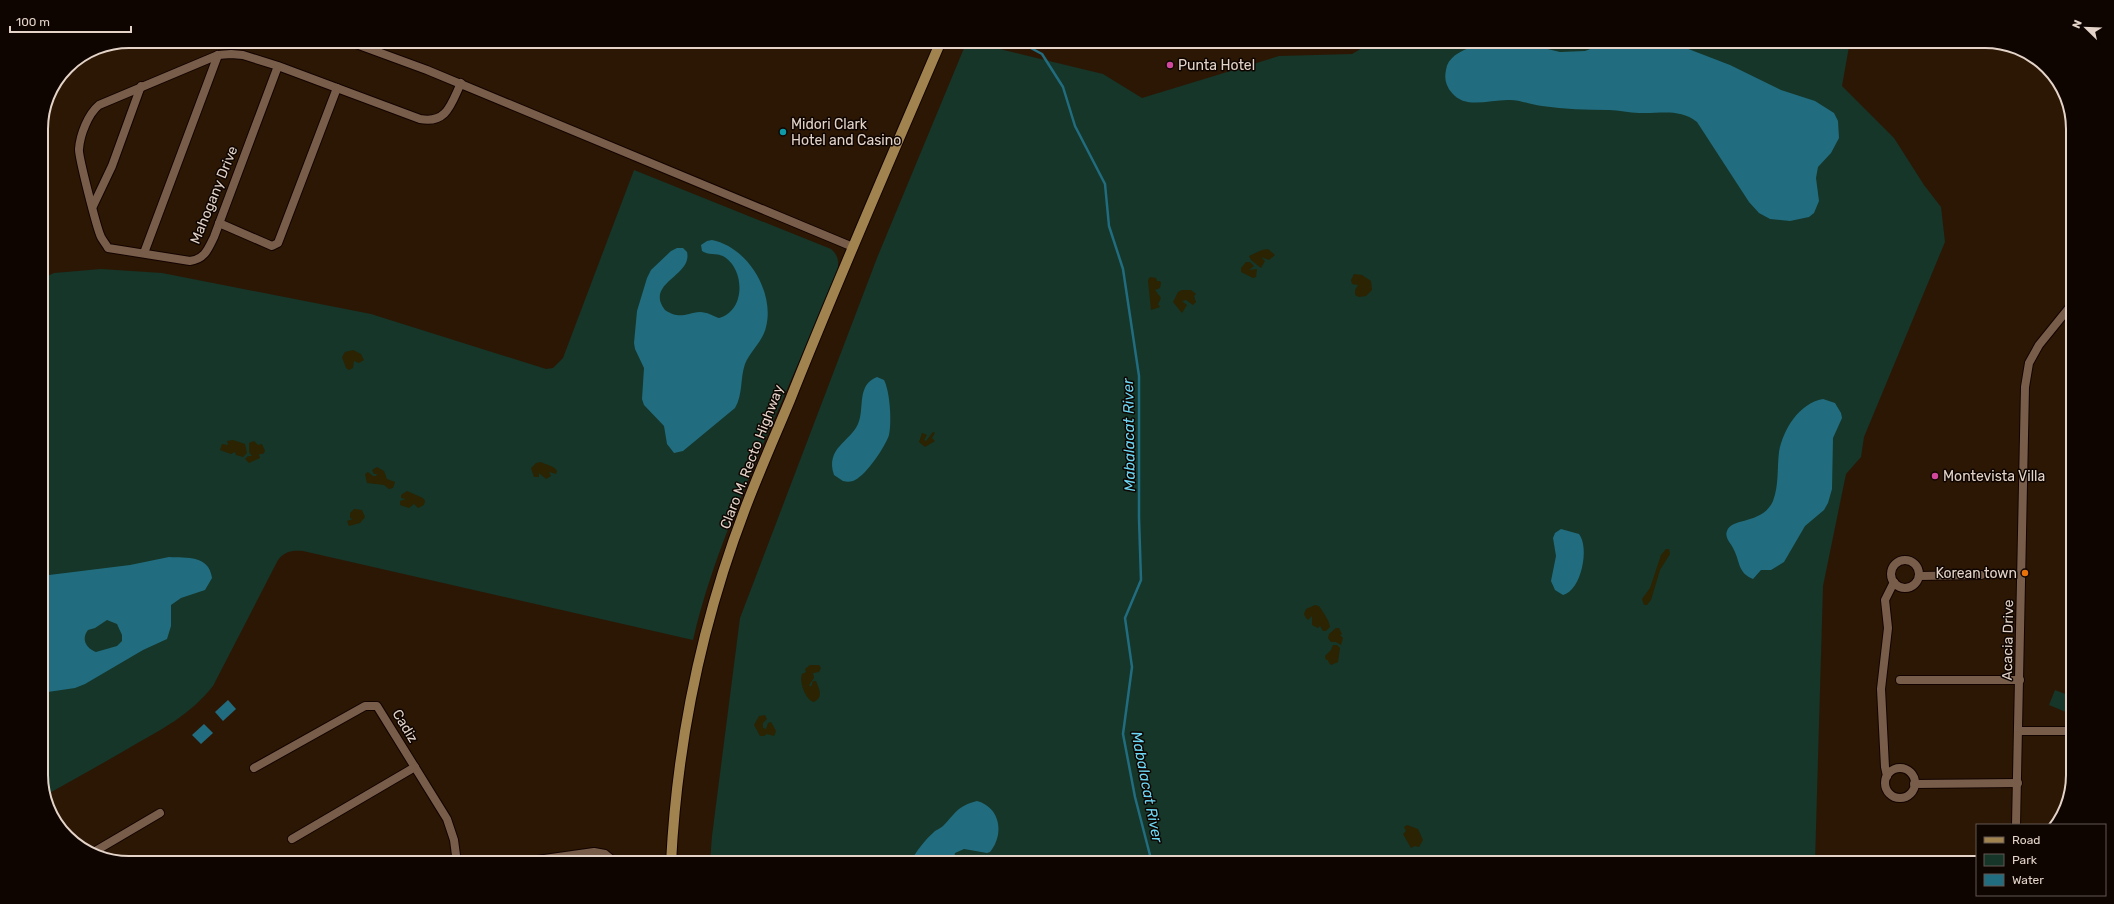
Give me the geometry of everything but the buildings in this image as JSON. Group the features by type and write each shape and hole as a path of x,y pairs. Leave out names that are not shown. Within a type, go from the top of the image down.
{"main road":[{"name":"Claro M. Recto Highway","path":"672,856 674,821 683,748 695,680 709,622 745,510 853,247 938,48"}],"street":[{"path":"366,48 461,84 853,247"},
{"path":"144,253 218,55"},
{"name":"Mahogany Drive","path":"218,55 243,55 278,66 219,224 204,256 198,260 190,260 108,248 101,237 78,150 92,110 141,86 218,55"},
{"path":"278,66 420,119 431,121 440,117 448,109 461,84"},
{"path":"93,206 112,166 141,86"},
{"path":"219,224 272,246 278,243 337,88"},
{"name":"Acacia Drive","path":"2016,824 2025,387 2029,363 2039,345 2066,312"},
{"path":"1902,560 1906,560 1914,563 1919,576 1914,584 1906,588 1894,582 1891,574 1892,569 1902,560"},
{"path":"1919,576 1981,575"},
{"path":"1887,776 1894,769 1904,769 1912,774 1914,784 1913,788 1907,796 1903,798 1893,797 1886,790 1885,785 1887,776 1884,759 1881,689 1888,628 1885,600 1894,582"},
{"path":"1900,680 2020,680"},
{"name":"Cadiz","path":"254,768 372,704 377,706 447,819 454,840 456,856"},
{"path":"2018,731 2066,730"},
{"path":"292,839 415,767"},
{"path":"1914,784 2018,783"},
{"path":"98,850 160,813"},
{"path":"566,856 594,852 605,854 607,856"}],"green space":[{"path":"964,48 996,48 1103,74 1142,98 1279,56 1352,54 1362,48 1849,48 1842,86 1894,138 1924,185 1941,207 1945,242 1864,437 1861,457 1846,474 1823,586 1815,856 711,856 740,618 877,258"},
{"path":"634,170 831,249 836,254 838,260 837,273 724,538 707,588 693,640 303,551 289,552 278,560 213,686 204,696 185,714 164,728 50,793 48,780 48,276 54,273 101,269 162,273 371,314 546,369 553,368 563,358"},
{"path":"2055,690 2066,694 2066,712 2049,705"}],"sand":[{"path":"1268,249 1275,255 1269,260 1261,257 1265,261 1261,268 1251,260 1249,256"},
{"path":"1246,262 1250,262 1254,266 1249,270 1257,269 1256,277 1253,278 1241,272 1241,268"},
{"path":"1354,274 1362,275 1371,281 1372,290 1366,296 1359,297 1355,295 1355,290 1358,285 1352,284 1351,280"},
{"path":"1150,277 1156,278 1157,281 1160,281 1161,283 1160,288 1155,290 1161,298 1158,304 1160,307 1151,310 1148,280"},
{"path":"1182,290 1191,290 1196,294 1194,296 1196,302 1193,305 1186,300 1182,301 1187,305 1182,313 1173,302 1178,292"},
{"path":"353,350 361,354 364,360 359,363 354,361 353,368 349,370 346,368 342,357 345,352"},
{"path":"933,432 935,433 932,438 935,441 925,447 919,442 922,433 927,435 924,440 926,441"},
{"path":"233,440 245,444 247,453 243,457 236,455 235,452 231,454 220,450 222,444 228,445 227,441"},
{"path":"254,441 258,445 262,444 265,451 263,454 259,454 260,458 249,463 245,459 248,456 252,456 249,452 249,443"},
{"path":"541,462 554,467 557,471 556,474 549,472 551,476 546,479 539,473 539,477 534,477 531,468 536,463"},
{"path":"377,467 384,471 387,479 395,482 393,488 389,489 384,485 367,483 365,474 368,472 373,476 376,476 377,474 374,474 372,470"},
{"path":"407,491 423,498 425,501 424,505 418,508 414,504 409,508 400,505 400,501 406,499 401,498 401,495"},
{"path":"354,509 362,510 365,517 360,523 349,526 347,521 353,519 350,518 350,513"},
{"path":"1666,549 1669,549 1670,554 1660,570 1651,600 1647,605 1644,605 1642,599 1650,588 1661,555"},
{"path":"1315,605 1319,606 1326,616 1330,627 1326,631 1323,631 1320,626 1318,628 1312,625 1312,616 1308,620 1304,614 1306,609"},
{"path":"1336,628 1339,628 1342,634 1340,635 1343,638 1341,645 1336,642 1331,642 1328,638 1329,634"},
{"path":"1333,645 1337,645 1340,648 1338,662 1331,665 1328,660 1326,660 1325,656 1331,650"},
{"path":"810,665 819,665 821,668 819,672 813,673 814,678 809,685 811,687 813,681 816,681 819,690 819,698 814,702 811,701 805,694 801,681 802,674 806,672 805,669"},
{"path":"765,715 767,719 763,723 763,728 766,729 768,723 771,722 776,731 774,736 767,734 760,736 754,725 759,716"},
{"path":"1407,825 1418,829 1423,840 1419,847 1415,846 1411,848 1403,834 1406,831 1404,827"}],"water":[{"path":"1469,48 1544,48 1560,52 1585,51 1593,48 1686,48 1730,65 1781,90 1815,101 1834,113 1838,121 1839,138 1831,153 1818,167 1816,178 1819,201 1814,213 1809,217 1790,221 1770,219 1759,213 1749,202 1697,122 1683,115 1676,113 1635,113 1613,110 1559,108 1514,100 1479,102 1464,101 1458,98 1448,88 1445,73 1449,62 1455,55"},
{"path":"712,240 725,244 737,252 756,273 766,300 768,314 766,327 762,337 745,364 738,403 735,408 683,451 674,453 667,444 664,426 644,405 642,399 644,368 635,349 634,343 637,311 647,278 651,270 671,251 677,248 683,248 687,252 687,260 683,267 664,286 660,293 660,301 665,310 675,315 703,312 719,318 728,314 734,308 738,300 739,281 737,272 726,258 702,251 701,245"},
{"path":"877,377 884,380 888,392 890,415 889,435 880,453 860,477 854,481 843,481 834,475 832,466 833,458 840,446 858,424 862,398 866,386 870,381"},
{"path":"1823,399 1835,403 1841,413 1842,418 1833,438 1832,489 1828,503 1824,510 1805,526 1784,562 1771,570 1761,570 1753,579 1748,577 1740,567 1736,554 1727,539 1727,531 1735,524 1762,514 1768,509 1775,495 1779,452 1788,427 1807,406"},
{"path":"1561,529 1579,534 1584,549 1584,558 1579,578 1575,586 1563,595 1555,590 1551,581 1556,556 1553,538 1555,533"},
{"path":"169,557 196,559 207,565 212,578 205,590 181,598 171,605 171,626 167,639 143,650 85,684 75,688 48,692 48,575 130,565","holes":["107,620 117,624 122,635 122,641 117,646 96,652 87,646 85,640 88,630 95,628"]},
{"path":"228,700 236,709 223,721 215,712"},
{"path":"204,724 213,733 201,744 192,735"},
{"path":"977,801 985,804 991,809 998,822 998,837 990,852 987,853 964,849 955,853 954,856 914,856 935,831 943,826 961,808"}],"waterway":[{"name":"Mabalacat River","path":"1031,48 1042,54 1063,87 1075,126 1105,184 1109,226 1123,269 1139,376 1139,518 1141,580 1125,618 1132,667 1123,734 1135,797 1150,856"}],"place":[{"name":"Punta Hotel","path":"1170,65"},
{"name":"Midori Clark Hotel and Casino","path":"783,132"},
{"name":"Montevista Villa","path":"1935,476"},
{"name":"Korean town","path":"2025,573"}]}
